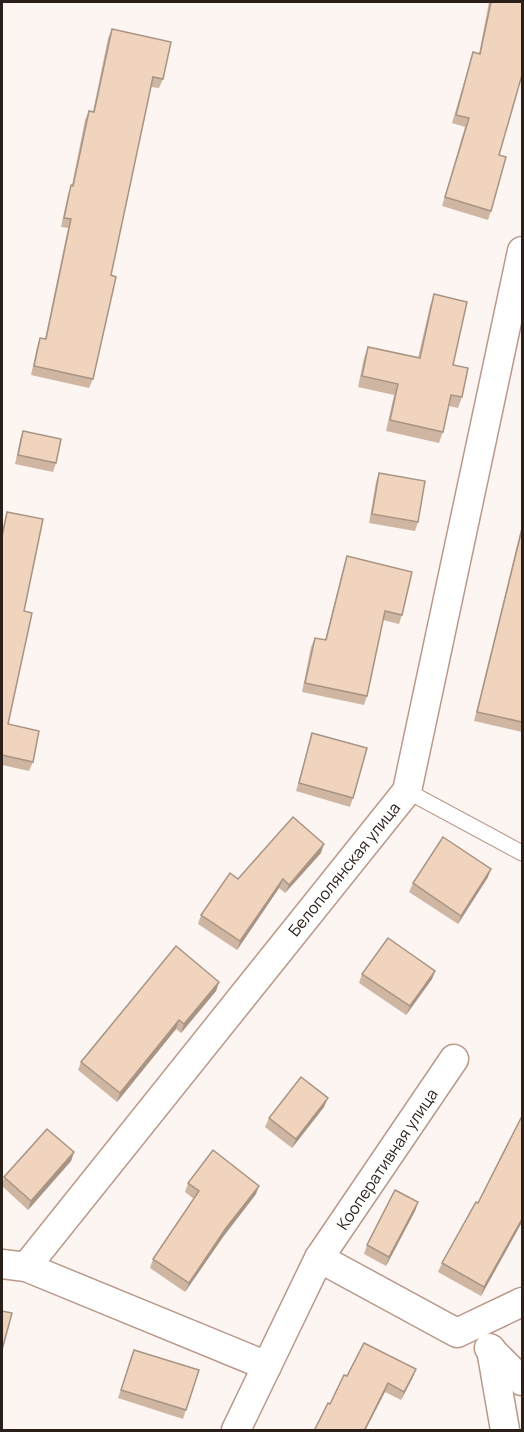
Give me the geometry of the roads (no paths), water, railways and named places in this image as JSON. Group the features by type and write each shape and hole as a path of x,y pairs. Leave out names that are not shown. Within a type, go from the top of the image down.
{"street":[{"name":"Белополянская улица","path":"14,1266 407,791 522,251"},
{"name":"Кооперативная улица","path":"236,1431 319,1258 454,1059"},
{"path":"319,1258 491,1349 522,1381"},
{"path":"14,1266 267,1366"},
{"path":"457,1333 522,1302"},
{"path":"491,1349 505,1431"}],"lane":[{"path":"407,791 522,853"}]}
